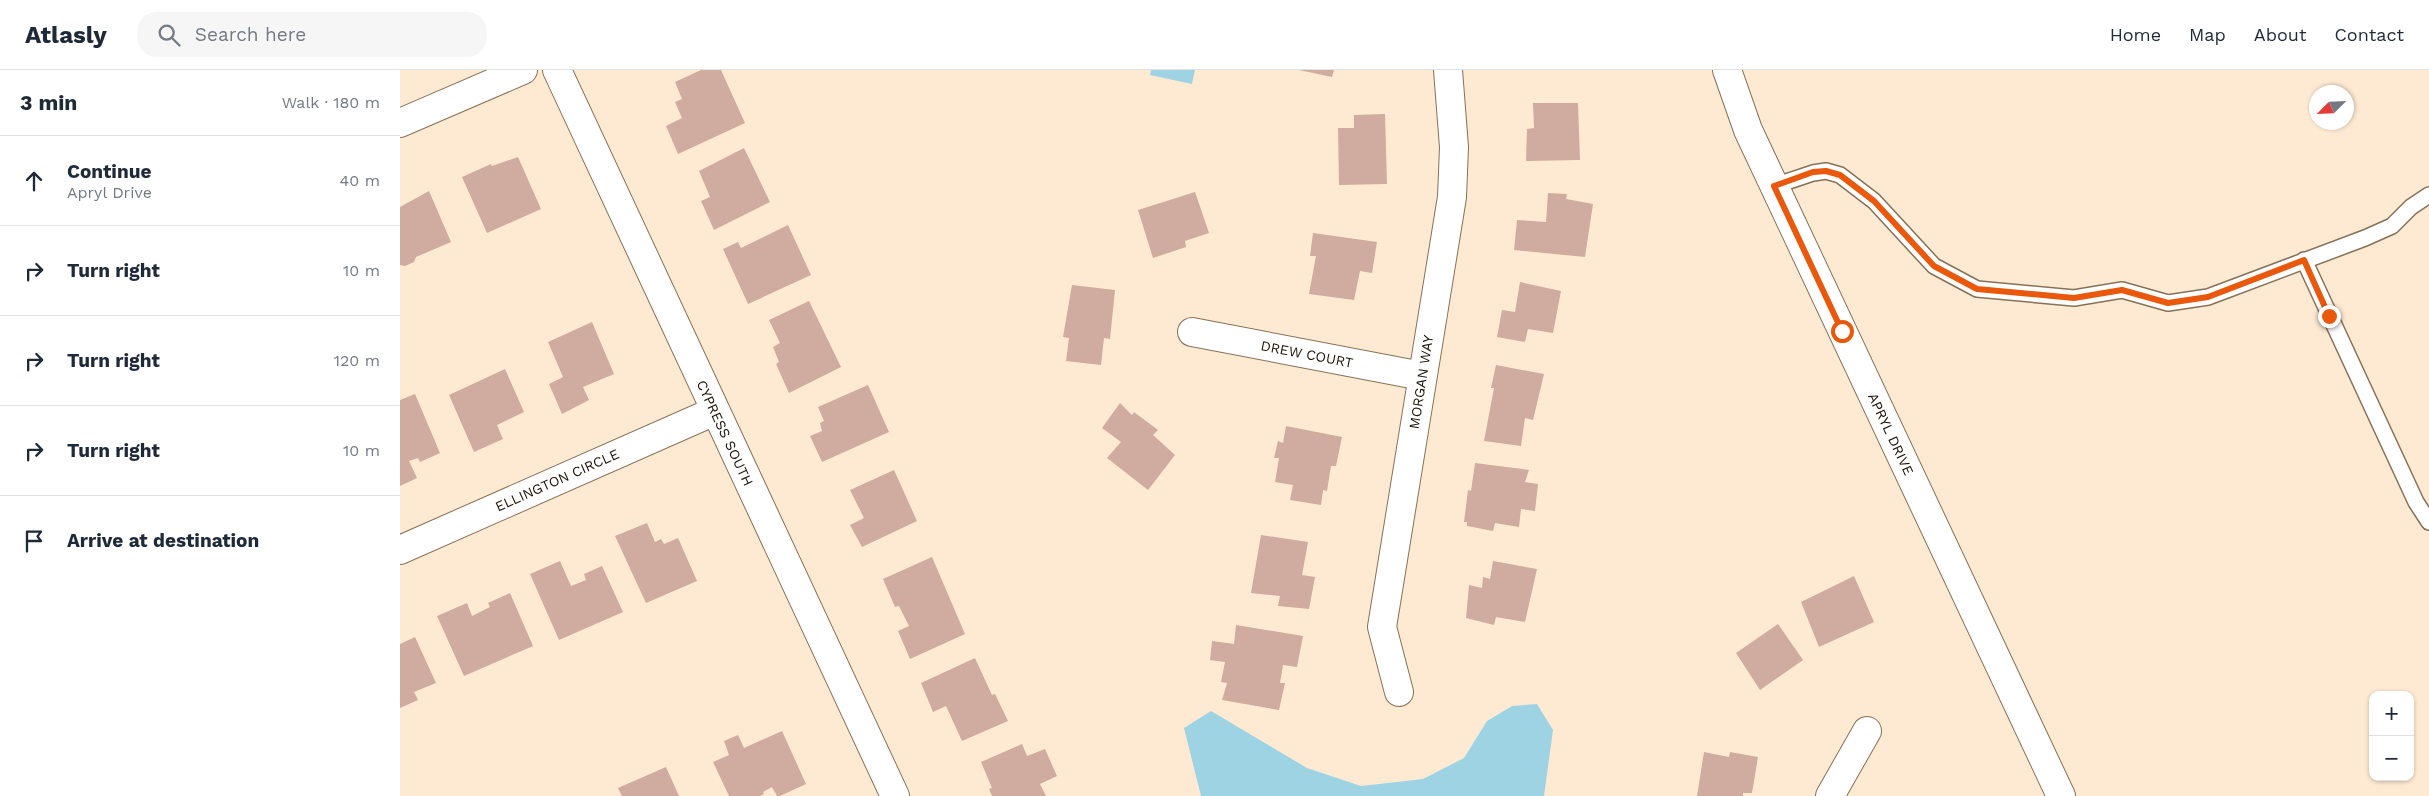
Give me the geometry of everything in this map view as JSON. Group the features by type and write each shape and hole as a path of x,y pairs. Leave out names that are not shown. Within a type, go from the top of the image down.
{"street":[{"path":"400,123 523,70"},
{"name":"CYPRESS SOUTH","path":"557,70 895,796"},
{"name":"MORGAN WAY","path":"1400,692 1382,627 1452,197 1454,146 1448,70"},
{"name":"APRYL DRIVE","path":"1727,70 1748,130 2061,796"},
{"name":"DREW COURT","path":"1192,332 1422,376"},
{"name":"ELLINGTON CIRCLE","path":"400,550 715,411"},
{"path":"1830,796 1867,730"}],"lane":[{"path":"1774,186 1813,172 1826,171 1840,175 1874,201 1934,266 1977,289 2074,298 2122,290 2168,303 2208,297 2392,226 2411,207 2429,195"},
{"path":"2304,260 2416,502 2429,522"}],"water":[{"path":"1151,70 1195,70 1192,84 1150,75"},
{"path":"1537,704 1553,730 1544,796 1201,796 1184,728 1211,711 1307,768 1361,786 1423,779 1464,758 1487,721 1512,706"}],"building":[{"path":"701,70 721,70 745,123 678,154 666,126 682,118 675,102 682,99 675,82"},
{"path":"1299,70 1334,70 1332,77"},
{"path":"1533,103 1578,103 1580,160 1526,161 1527,129 1534,128"},
{"path":"1385,114 1387,184 1339,185 1338,128 1354,128 1354,115"},
{"path":"744,148 770,202 714,230 701,201 710,197 699,171"},
{"path":"518,157 541,209 487,233 462,177 491,164 492,166"},
{"path":"429,191 451,242 416,257 414,262 405,266 400,265 400,207"},
{"path":"1195,192 1209,233 1185,241 1186,247 1153,258 1138,210"},
{"path":"1548,193 1567,194 1566,199 1593,204 1585,257 1514,250 1517,220 1546,222"},
{"path":"788,225 811,275 748,304 723,249 738,242 741,248"},
{"path":"1313,233 1377,242 1372,273 1360,271 1354,300 1309,294 1316,256 1310,256"},
{"path":"1520,282 1561,291 1553,333 1528,329 1525,342 1497,337 1502,310 1515,312"},
{"path":"1072,285 1115,290 1110,339 1104,338 1101,365 1066,361 1069,338 1063,337"},
{"path":"809,301 841,367 789,393 776,364 779,362 773,347 780,343 769,320"},
{"path":"592,322 614,374 583,387 589,400 562,414 549,384 563,377 548,342"},
{"path":"1496,365 1544,374 1533,420 1525,418 1521,446 1484,441 1494,388 1491,388"},
{"path":"505,369 524,412 497,425 503,439 474,452 449,395"},
{"path":"868,385 889,432 822,462 810,436 822,431 820,423 824,421 818,407"},
{"path":"415,394 440,453 420,462 418,458 409,461 417,478 400,486 400,400"},
{"path":"1120,403 1132,415 1134,412 1158,430 1153,435 1175,455 1148,490 1107,458 1121,442 1102,428"},
{"path":"1286,426 1342,437 1336,466 1331,466 1327,491 1323,490 1321,505 1290,500 1293,485 1275,482 1279,458 1274,458 1278,441 1283,443"},
{"path":"1475,463 1529,470 1525,482 1538,484 1535,511 1521,509 1519,527 1495,523 1493,531 1467,526 1467,522 1464,522 1468,490 1471,491"},
{"path":"894,470 917,521 862,547 850,525 864,518 850,490"},
{"path":"647,523 655,542 661,539 664,544 678,538 697,581 646,603 615,536"},
{"path":"1261,535 1308,542 1302,575 1315,577 1309,609 1278,606 1280,596 1251,593"},
{"path":"932,557 965,634 910,659 898,631 909,626 899,606 895,607 883,579"},
{"path":"560,561 571,586 586,580 584,574 602,566 623,612 559,640 530,574"},
{"path":"1493,561 1537,569 1525,622 1496,617 1494,625 1466,618 1469,585 1482,588 1483,577 1490,579"},
{"path":"1854,576 1874,622 1819,647 1801,602"},
{"path":"510,593 533,646 464,676 437,616 467,603 472,616 490,607 488,603"},
{"path":"1778,624 1803,660 1760,690 1736,653"},
{"path":"1236,625 1303,636 1297,667 1283,665 1280,683 1285,683 1279,710 1222,700 1227,683 1221,682 1225,662 1210,660 1212,641 1234,644"},
{"path":"415,637 436,683 414,692 418,700 400,708 400,644"},
{"path":"975,658 992,695 995,694 1008,721 962,741 946,706 933,712 921,683"},
{"path":"782,731 806,784 780,796 777,796 772,787 760,796 729,796 713,762 729,755 724,741 738,735 744,748"},
{"path":"1022,744 1027,756 1045,749 1057,776 1040,784 1046,796 992,796 989,789 992,788 981,762"},
{"path":"1704,752 1729,757 1730,752 1758,757 1752,793 1743,793 1743,796 1697,796"},
{"path":"666,767 679,796 622,796 618,788"}],"route":[{"path":"1842,331 1774,186 1813,172 1826,171 1840,175 1874,201 1934,266 1977,289 2011,294 2074,298 2122,290 2168,303 2208,297 2304,260 2329,316"}]}
